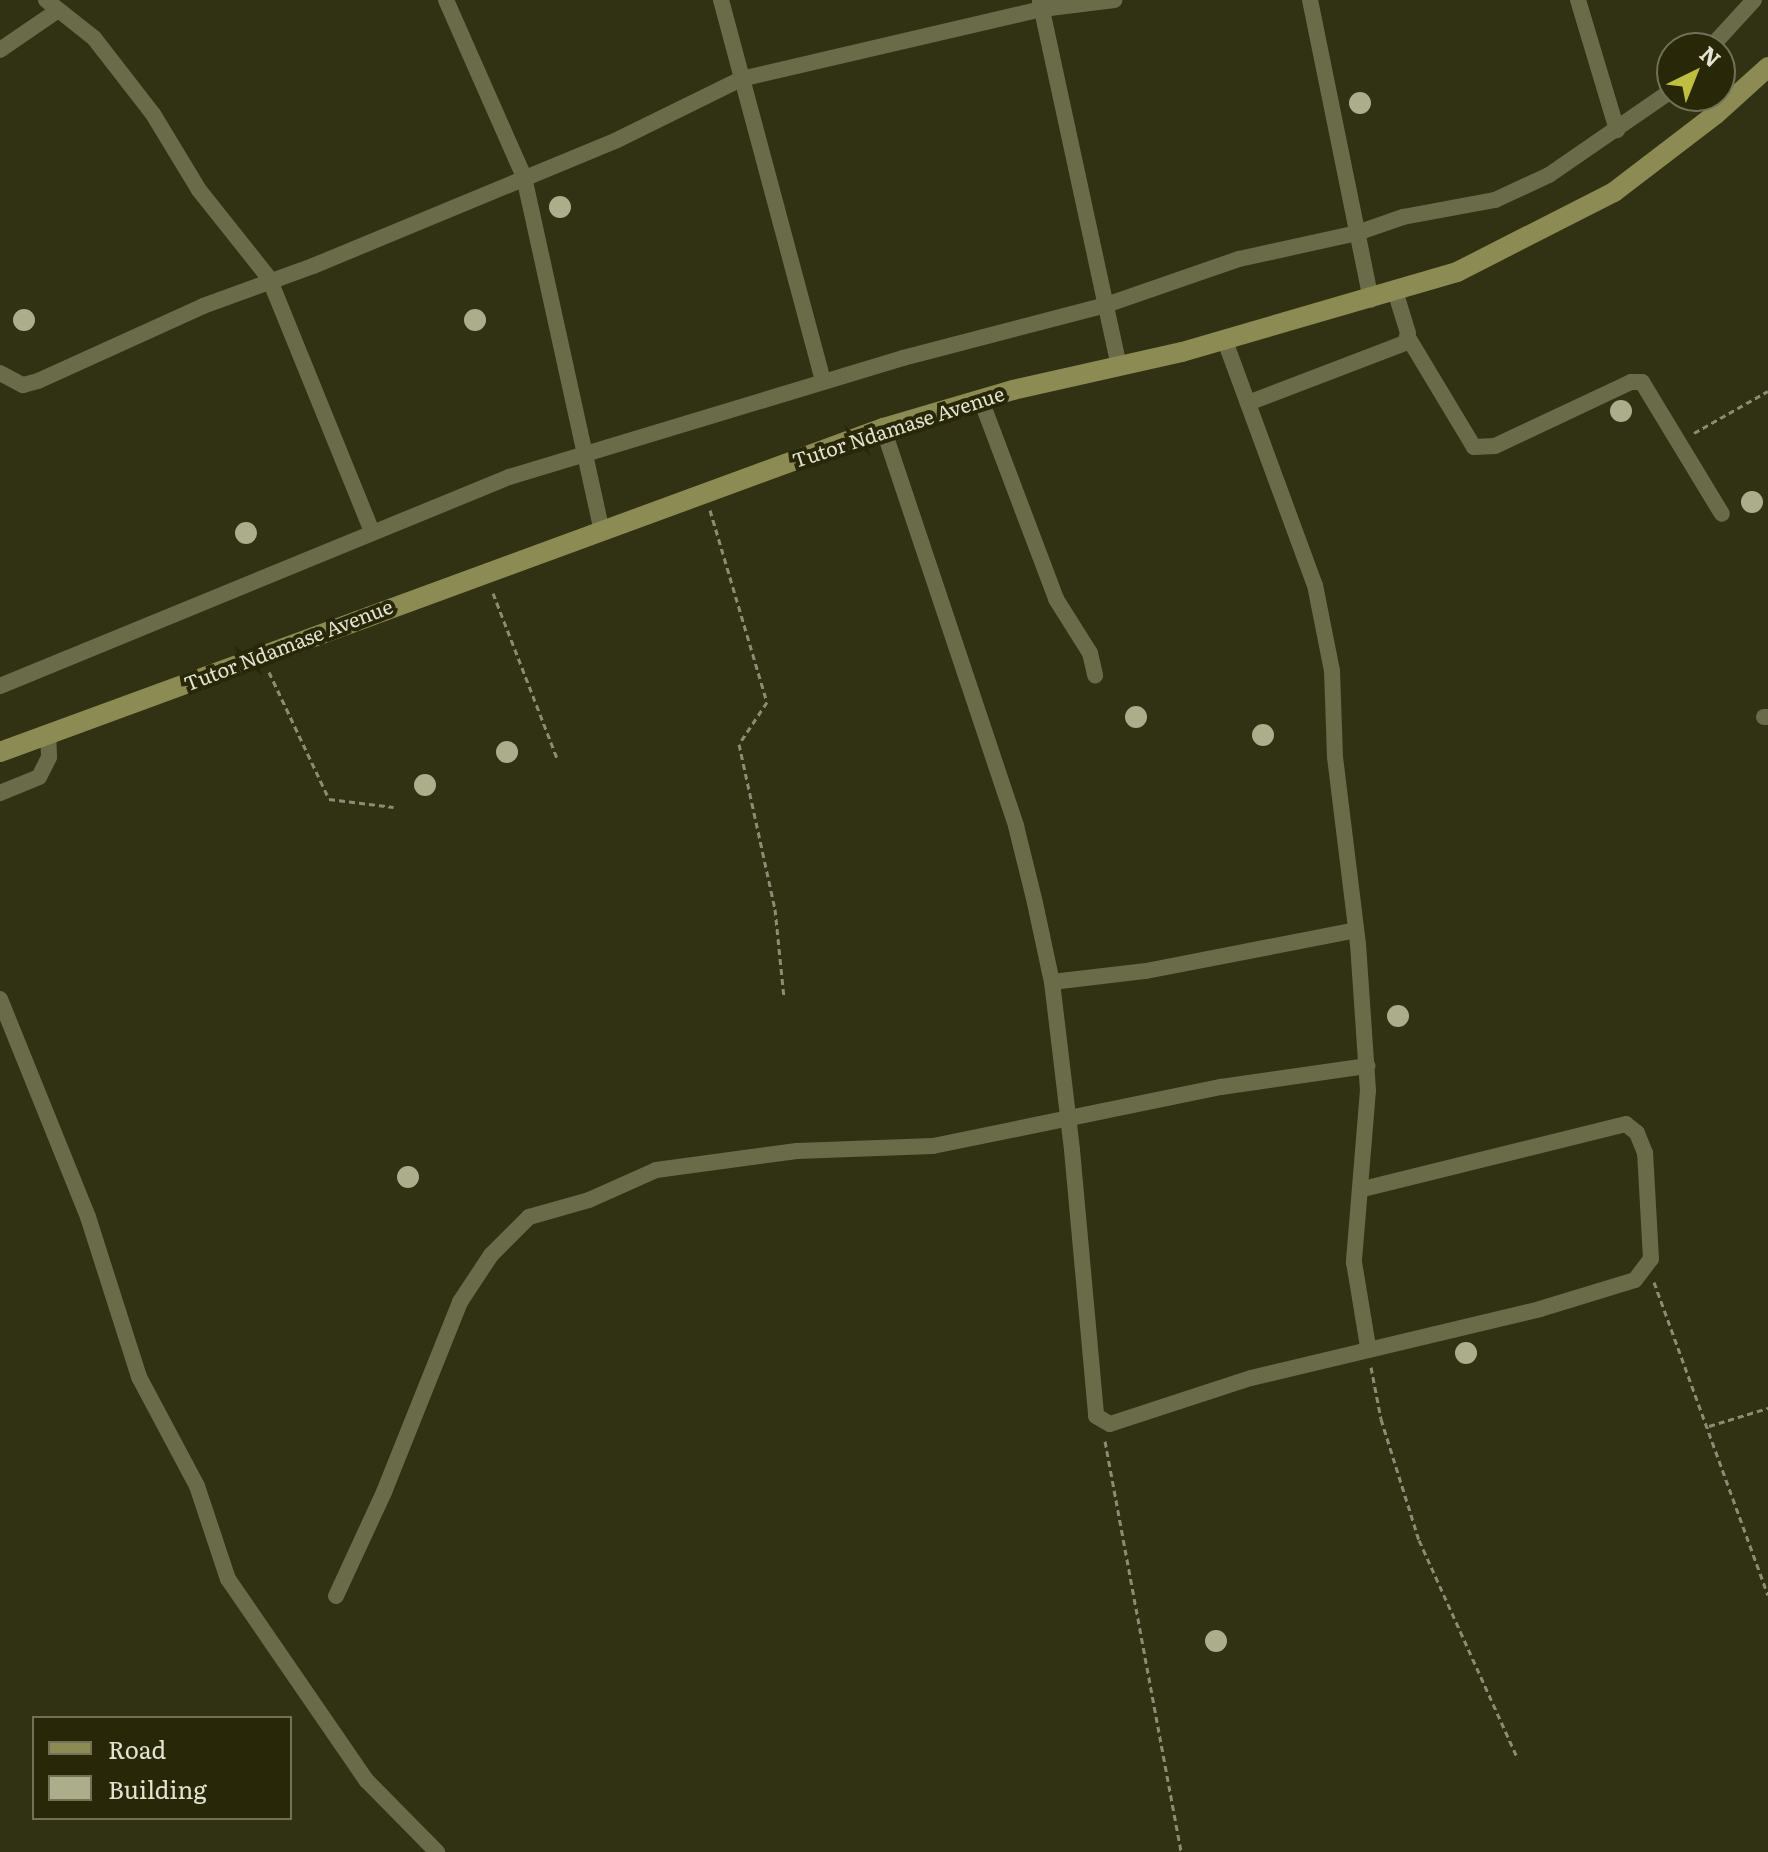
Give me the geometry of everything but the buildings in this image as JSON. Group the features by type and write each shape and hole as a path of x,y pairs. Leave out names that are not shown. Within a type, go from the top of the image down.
{"street":[{"path":"446,0 524,177 601,528"},
{"path":"721,0 823,381"},
{"path":"0,373 23,385 38,381 269,278 313,266 617,140 741,79 1041,4 1114,0"},
{"path":"1310,0 1371,300"},
{"path":"1578,0 1617,130"},
{"path":"1725,32 1754,0"},
{"path":"1041,4 1103,306 1119,367"},
{"path":"0,50 52,5 94,38 153,114 199,190 269,278 372,532"},
{"name":"Tutor Ndamase Avenue","path":"0,752 601,528 883,428 1396,294 1514,247 1614,192 1716,114 1768,67"},
{"path":"0,686 372,532 583,453 823,381 1103,306 1239,259 1357,233 1403,217 1495,200 1549,175 1656,102"},
{"path":"1396,294 1409,339 1463,436 1474,447 1495,446 1637,381 1648,387 1722,514"},
{"path":"1248,403 1409,339"},
{"path":"1225,341 1315,585 1332,671 1339,800 1356,930 1367,1066 1354,1262 1368,1347"},
{"path":"981,400 1056,599 1090,653 1095,675"},
{"path":"883,428 1016,826 1052,982 1068,1119 1091,1398 1102,1421 1130,1420 1251,1378 1368,1347 1540,1309 1623,1284 1649,1268 1645,1153 1637,1133 1626,1124 1360,1190"},
{"path":"0,793 39,777 49,757 48,734"},
{"path":"1052,982 1146,971 1356,930"},
{"path":"0,999 88,1217 139,1377 197,1486 228,1579 367,1781 437,1852"},
{"path":"336,1596 373,1517 460,1302 491,1255 529,1217 589,1200 656,1170 797,1151 933,1146 1221,1087 1367,1066"}],"path":[{"path":"1681,441 1768,391"},
{"path":"705,491 767,702 739,744 775,909 784,997"},
{"path":"485,571 557,758"},
{"path":"260,654 329,799 394,807"},
{"path":"1649,1268 1768,1595"},
{"path":"1368,1347 1381,1419 1419,1540 1518,1759"},
{"path":"1709,1426 1768,1408"},
{"path":"1102,1421 1181,1852"}]}
